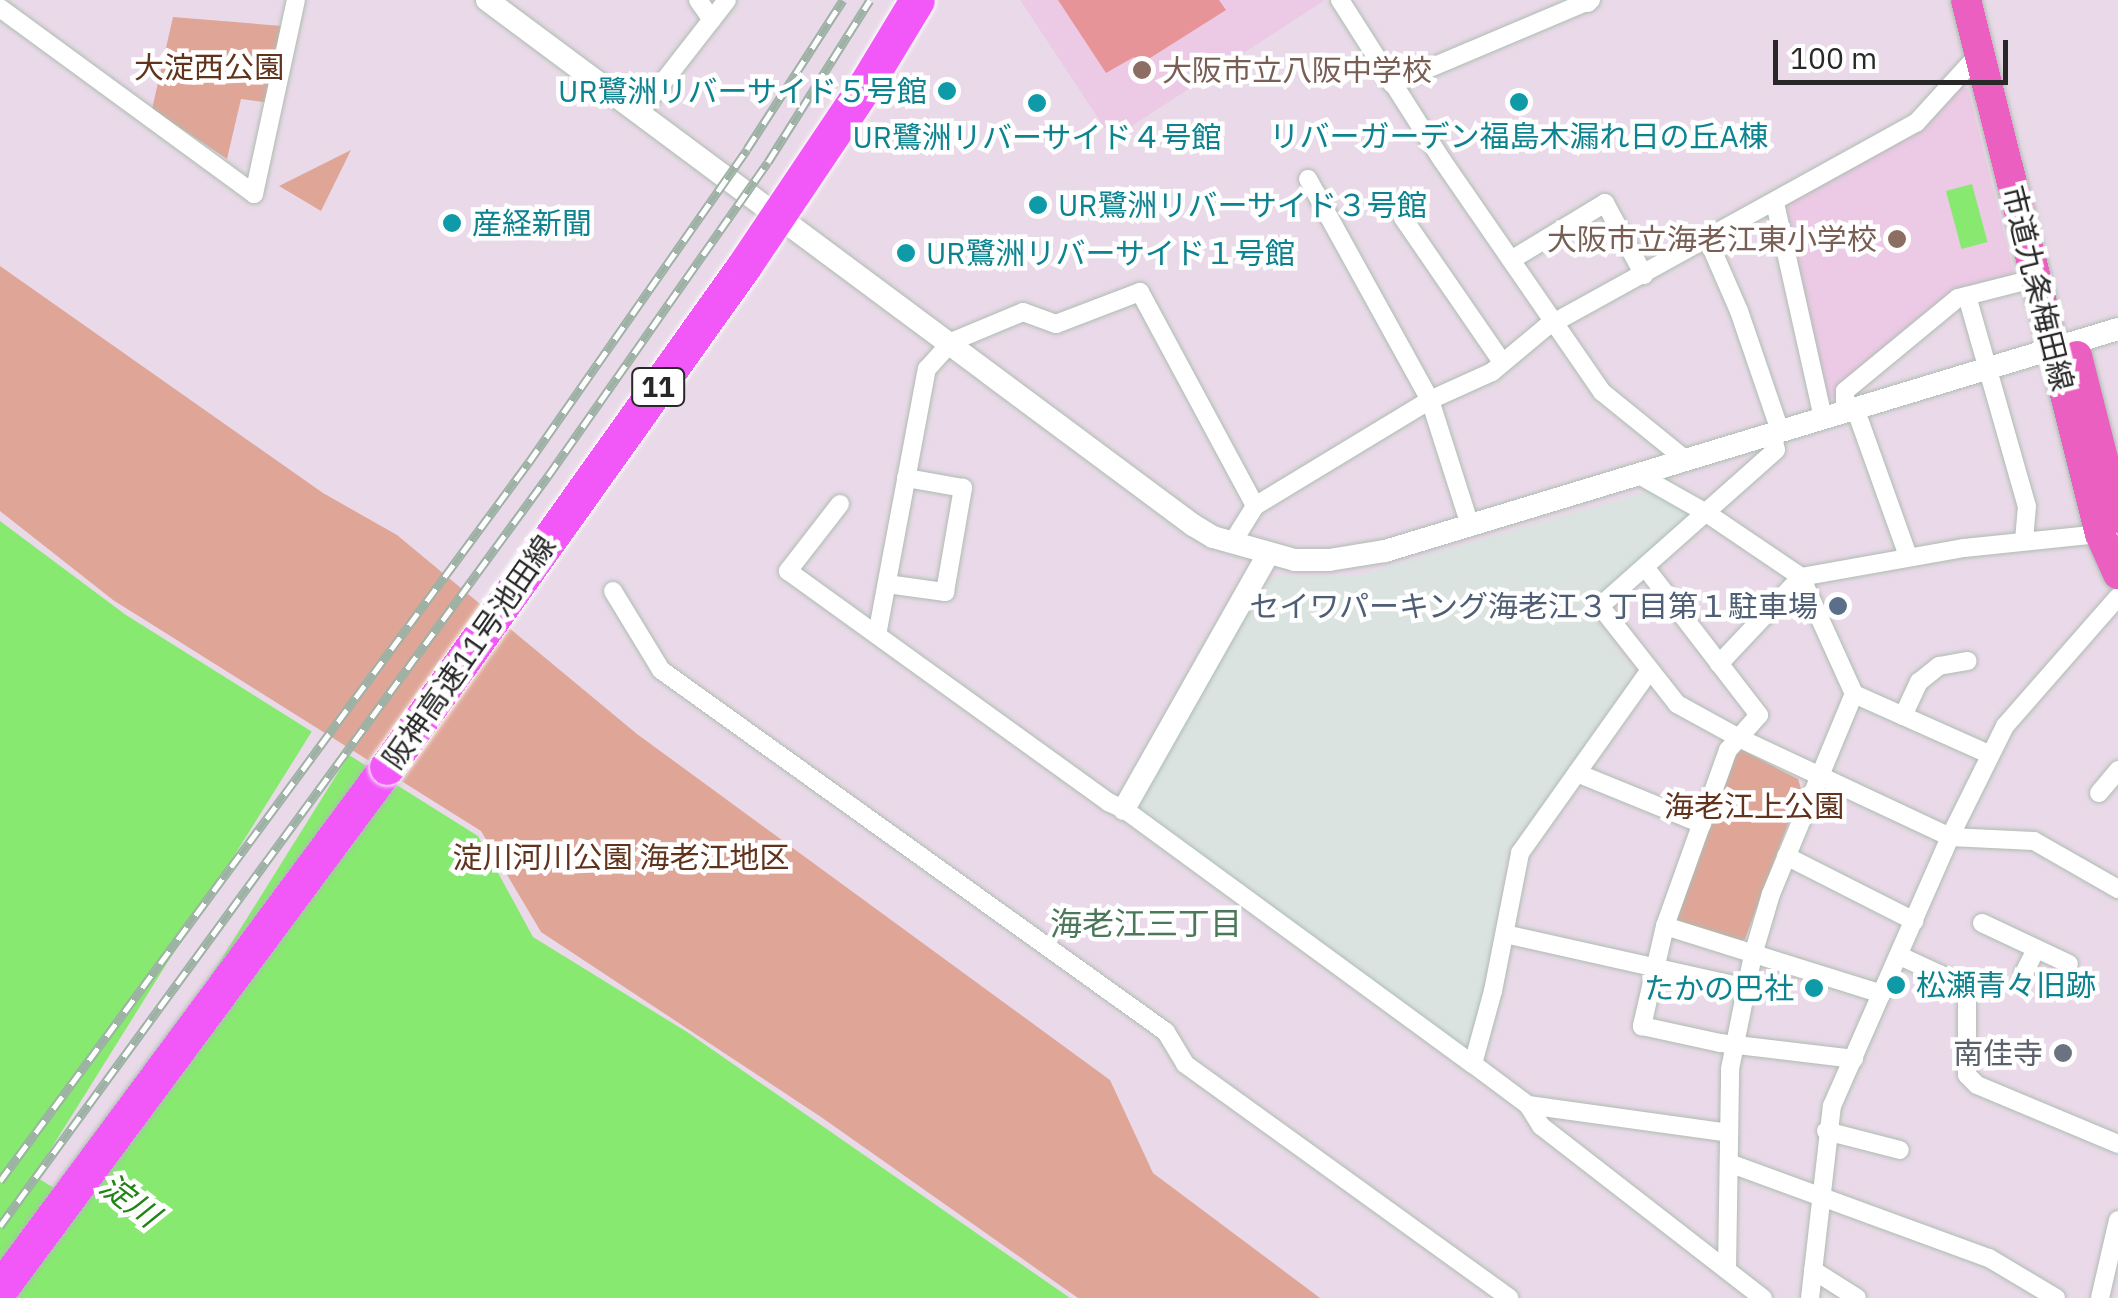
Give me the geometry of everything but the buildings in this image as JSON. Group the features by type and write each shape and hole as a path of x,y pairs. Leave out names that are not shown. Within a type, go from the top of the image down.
{"highway":[{"name":"阪神高速11号池田線","path":"0,1254 382,740 778,181 893,0"},
{"name":"阪神高速11号池田線","path":"0,1289 388,767 732,283 865,86 917,0"}],"main road":[{"name":"市道九条梅田線","path":"1966,0 2112,528 2118,574"},
{"name":"市道九条梅田線","path":"1986,0 2063,345"}],"street":[{"path":"0,8 254,194 296,0"},
{"path":"487,0 1194,525 1232,544 1295,560 1360,557 2118,329"},
{"path":"698,0 712,20"},
{"path":"639,112 727,0"},
{"path":"1340,0 1392,84 1602,392 1686,460"},
{"path":"1392,84 1588,0"},
{"path":"1232,544 1254,506 1430,400 1492,372 1554,325 1916,122 1969,65 1981,60"},
{"path":"1308,179 1430,400 1470,525"},
{"path":"1511,260 1605,202 1644,275"},
{"path":"1775,203 1841,412 1908,556"},
{"path":"1403,218 1502,362"},
{"path":"1708,240 1740,311 1776,432 1776,450 1600,606 1677,704 1739,738 1950,838 2034,841 2118,889"},
{"path":"1841,412 1845,391 1958,298 2025,281"},
{"path":"877,636 927,370 951,342 1023,312 1056,324 1140,292 1254,506"},
{"path":"1968,296 2027,506 2024,540"},
{"path":"1639,475 1708,514 1801,578 1854,694 1989,754"},
{"path":"886,584 945,592 963,488 906,478"},
{"path":"840,504 788,571 1108,802 1124,809 1473,1064 1528,1106 1541,1126 1763,1298"},
{"path":"1719,664 1801,578 1908,556 2112,528"},
{"path":"1124,809 1268,554"},
{"path":"1646,568 1758,715 1728,750 1665,926 1642,1026 1854,1059"},
{"path":"613,592 660,670 1166,1032 1185,1064 1509,1298"},
{"path":"1810,1298 1823,1196 1826,1131 1832,1106 1989,754 2005,726 2118,596"},
{"path":"1902,716 1919,682 1939,666 1968,661"},
{"path":"1473,1064 1520,853 1650,670"},
{"path":"1727,1270 1734,1043 1752,954 1786,856 1854,694"},
{"path":"2099,793 2118,770"},
{"path":"1577,773 1702,824"},
{"path":"1786,856 1914,921"},
{"path":"1982,923 2069,964"},
{"path":"1665,926 1882,994"},
{"path":"1505,934 1746,988"},
{"path":"2024,974 2036,949"},
{"path":"1900,956 1967,987 1967,1075 1977,1085 2118,1144"},
{"path":"1528,1106 1730,1133"},
{"path":"1826,1131 1900,1150"},
{"path":"1729,1164 1984,1258 2056,1298"},
{"path":"2100,1298 2118,1220"},
{"path":"1813,1270 1858,1298"}],"shaded area":[{"name":"大阪市立八阪中学校","path":"1020,0 1325,0 1112,139"},
{"path":"1058,0 1219,0 1226,10 1139,65 1134,57 1106,73"},
{"name":"大阪市立海老江東小学校","path":"1960,85 1968,89 2014,272 2009,278 1959,293 1836,397 1823,402 1782,206"},
{"path":"1649,491 1696,514 1696,519 1589,609 1635,673 1508,852 1484,986 1469,1043 1459,1047 1142,811 1140,803 1259,590 1276,576 1360,575"}],"green space":[{"name":"大淀西公園","path":"173,17 282,26 271,103 241,99 227,159 152,109"},
{"path":"351,150 321,211 279,186"},
{"name":"淀川河川公園 海老江地区","path":"0,266 323,493 397,535 637,734 1110,1080 1153,1173 1320,1298 1078,1298 821,1117 541,932 481,831 113,600 0,511"},
{"name":"海老江上公園","path":"1742,750 1798,779 1801,789 1745,939 1737,942 1680,924 1675,916 1733,755"}],"water":[{"path":"1972,184 1988,242 1961,249 1946,191"},
{"name":"淀川","path":"0,521 126,615 478,836 533,937 687,1032 1070,1298 0,1298"}],"pier":[{"path":"314,728 351,751 72,1199 34,1176"}],"railway":[{"path":"0,1181 529,462 747,149 843,0"},
{"path":"0,1226 548,476 768,162 870,0"}],"place":[{"name":"大阪市立八阪中学校","path":"1142,70"},
{"name":"UR鷺洲リバーサイド５号館","path":"947,91"},
{"name":"リバーガーデン福島木漏れ日の丘A棟","path":"1519,102"},
{"name":"UR鷺洲リバーサイド４号館","path":"1037,103"},
{"name":"UR鷺洲リバーサイド３号館","path":"1038,205"},
{"name":"産経新聞","path":"452,223"},
{"name":"大阪市立海老江東小学校","path":"1897,239"},
{"name":"UR鷺洲リバーサイド１号館","path":"906,253"},
{"name":"セイワパーキング海老江３丁目第１駐車場","path":"1838,606"},
{"name":"松瀬青々旧跡","path":"1896,985"},
{"name":"たかの巴社","path":"1814,988"},
{"name":"南佳寺","path":"2063,1053"}],"district":[{"name":"海老江三丁目","path":"1146,923"}]}
